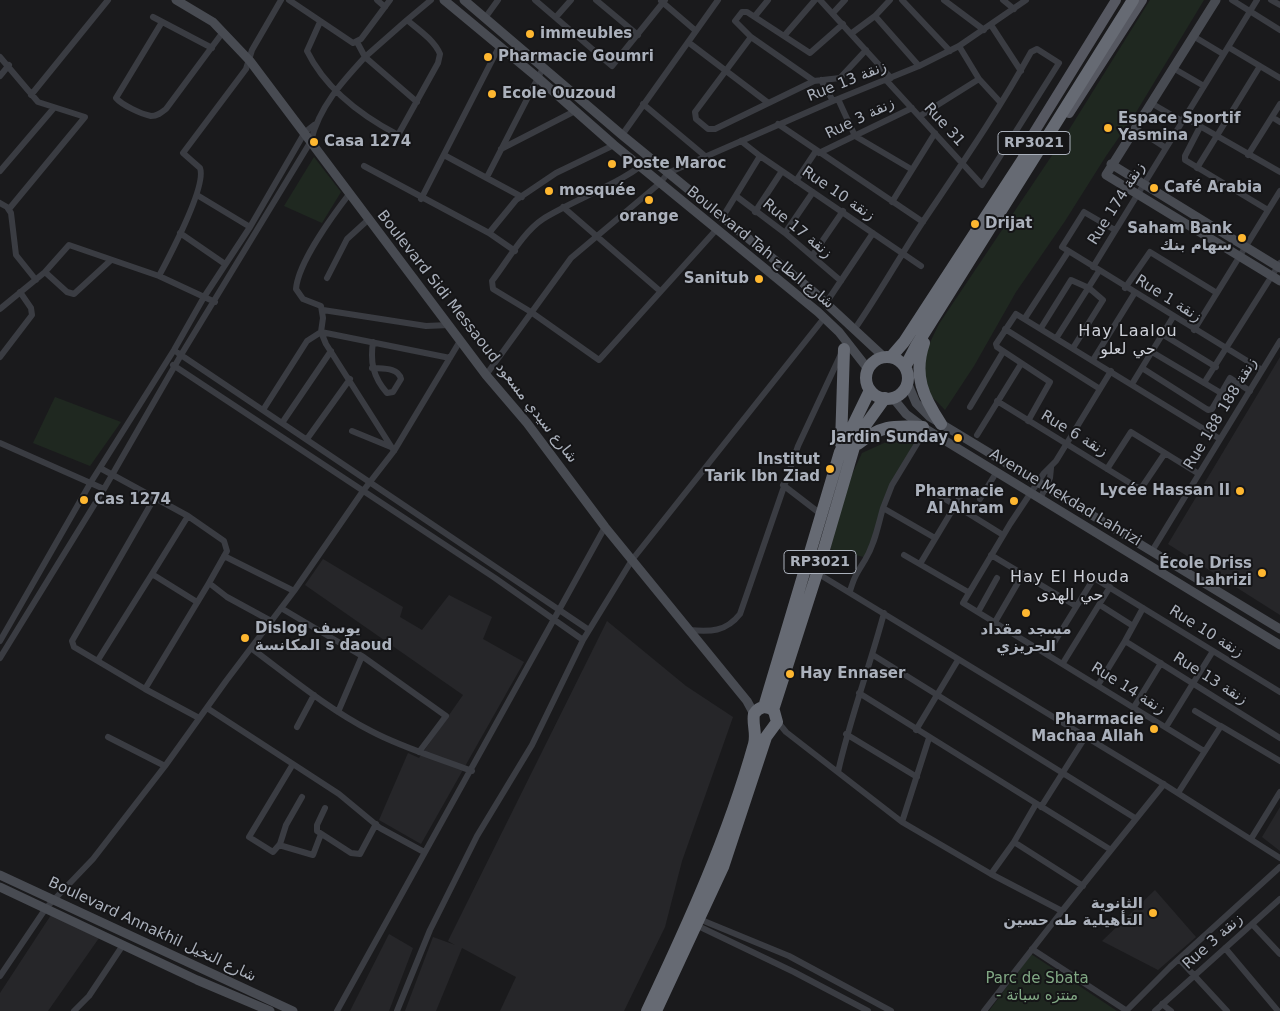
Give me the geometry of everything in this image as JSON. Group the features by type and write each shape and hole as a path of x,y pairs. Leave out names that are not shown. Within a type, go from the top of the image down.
{"highway":[{"name":"RP3021","path":"868,369 876,360 888,357 904,342 1126,0"},
{"name":"RP3021","path":"905,367 1133,0"},
{"path":"929,326 920,357 918,372 924,397 941,424"},
{"path":"840,452 846,345"},
{"path":"888,357 898,360 905,367 907,382"},
{"path":"868,369 866,380 870,390 889,398"},
{"name":"RP3021","path":"656,1011 723,867 768,719 817,573 854,447 862,430 889,398 903,391 907,382"},
{"name":"RP3021","path":"647,1011 718,853 754,744 768,719 840,452 870,390"},
{"path":"854,447 880,429 894,426 924,428"}],"main road":[{"path":"998,197 1019,156 1116,0"},
{"path":"1044,142 1063,122 1142,0"}],"street":[{"path":"31,95 108,0"},
{"name":"Boulevard Sidi Messaoud شارع سيدي مسعود","path":"176,0 200,14 223,32 250,61 460,341 527,423 605,528 747,701 768,719"},
{"path":"159,276 197,195 202,173 200,168 182,153 250,61 255,43 281,0"},
{"path":"289,0 349,41 358,42"},
{"path":"377,0 385,7"},
{"path":"358,42 390,0"},
{"path":"8,647 0,642 91,482 168,361 204,297 250,228 305,132 314,125 335,91 365,57 431,0"},
{"name":"Boulevard Tah شارع الطاح","path":"444,0 500,45 614,145 824,318 868,369"},
{"name":"Boulevard Tah شارع الطاح","path":"464,0 622,135 826,303 854,330 888,357"},
{"path":"485,18 498,0"},
{"path":"535,0 612,66 638,35 662,1 696,31"},
{"path":"556,17 571,0"},
{"path":"596,0 638,35"},
{"path":"622,135 718,0"},
{"path":"755,16 768,0"},
{"path":"784,36 815,0"},
{"name":"Rue 31","path":"820,0 852,33 912,108 980,184 984,184 1059,63 1034,49 1021,71"},
{"path":"832,13 845,0"},
{"path":"852,33 875,16 890,0"},
{"path":"944,0 984,30"},
{"path":"1002,0 1014,9"},
{"name":"Rue 13 زنقة","path":"668,173 778,124 919,66 959,46 1026,0"},
{"path":"1216,0 1106,173 1107,177 1276,278"},
{"path":"1232,0 1280,30"},
{"name":"Rue 174 زنقة","path":"1093,267 1257,0"},
{"path":"1272,0 1280,5"},
{"path":"906,2 950,51"},
{"path":"814,81 751,37 735,20 744,11 755,16 810,53 843,24"},
{"path":"875,16 919,66"},
{"path":"153,17 212,48"},
{"path":"320,22 307,51 313,62 335,91 368,119 398,136 440,54 437,47 407,20"},
{"path":"162,22 116,98 120,103 151,116 159,114 166,109 223,32"},
{"path":"854,330 1021,71 991,25"},
{"path":"1193,36 1223,54"},
{"path":"751,37 695,112 696,119 708,129 715,130 767,102 814,81 840,78 866,50"},
{"path":"358,42 365,57 417,102"},
{"path":"688,42 767,102"},
{"path":"421,199 500,45"},
{"path":"959,46 979,79 1001,102"},
{"path":"1228,46 1280,78"},
{"path":"0,57 9,65 38,102 52,109 85,117 9,209"},
{"path":"0,76 9,65"},
{"path":"1197,168 1260,66"},
{"path":"487,177 544,68"},
{"path":"1173,68 1204,86"},
{"path":"920,116 979,79"},
{"path":"821,80 836,100 856,136 911,169"},
{"path":"1151,103 1200,127 1280,172"},
{"path":"643,104 706,156"},
{"path":"1248,155 1280,104"},
{"name":"Rue 3 زنقة","path":"796,180 817,152 856,136 912,108"},
{"path":"0,171 52,109"},
{"path":"501,149 575,111"},
{"path":"1272,117 1280,122"},
{"path":"778,124 922,222"},
{"path":"1,655 8,647 104,489 181,355 215,302 311,141 314,125"},
{"path":"1200,127 1184,156 1185,160 1268,210"},
{"path":"1135,128 1166,148"},
{"path":"892,202 935,133"},
{"name":"Rue 10 زنقة","path":"741,141 921,266"},
{"path":"489,234 506,211 522,197 582,159 614,145"},
{"path":"444,155 522,197"},
{"path":"722,218 760,156"},
{"path":"650,158 642,168 563,207 536,224 492,281 493,290 532,312 599,360 716,230"},
{"path":"1111,164 1279,266 1276,278 1204,383"},
{"path":"364,166 421,199 489,234 515,251"},
{"path":"755,212 782,170"},
{"path":"486,375 568,262 597,235 660,183 668,173"},
{"path":"1194,330 1280,191"},
{"path":"785,233 812,192"},
{"path":"350,193 327,226 300,274 296,283 298,295 303,300 317,303 323,310 426,326 449,325"},
{"path":"197,195 250,228"},
{"name":"Rue 17 زنقة","path":"736,196 785,233 841,281"},
{"path":"0,203 9,209 16,254 36,280"},
{"path":"563,207 660,291"},
{"path":"812,256 842,211"},
{"path":"1025,318 1084,212 1115,230"},
{"path":"327,278 347,239 369,219"},
{"path":"180,233 226,264"},
{"path":"826,303 873,233"},
{"path":"2,305 45,272 69,245 159,276 215,302"},
{"name":"Rue 1 زنقة","path":"1065,249 1134,294 1262,370"},
{"path":"1125,288 1150,252 1217,293"},
{"path":"45,272 67,292 74,294 111,260"},
{"path":"1057,337 1100,271"},
{"path":"1041,328 1070,280 1089,288 1103,300 1073,348"},
{"path":"0,357 32,316 31,308 20,292"},
{"path":"1093,360 1134,294"},
{"path":"323,310 321,332 392,449"},
{"path":"1028,420 1050,382 997,348 996,344 1016,314 1057,337 1220,439"},
{"path":"1132,384 1173,317"},
{"path":"397,1011 430,930 477,836 544,724 567,670 583,640 632,560 824,318"},
{"path":"1005,330 1100,389"},
{"path":"264,410 307,341 321,332 450,358"},
{"path":"1162,334 1216,367"},
{"path":"0,976 46,908 93,859 165,766 250,648 294,591 392,449 460,341"},
{"name":"Rue 188 زنقة 188","path":"1152,550 1280,341"},
{"path":"372,342 370,361 372,368 386,393 393,392 401,379 399,373 372,368"},
{"path":"689,630 706,632 721,630 733,623 740,614 798,446 846,345"},
{"path":"174,350 589,630"},
{"path":"282,423 331,351"},
{"path":"970,407 1003,352"},
{"path":"1152,352 1221,393"},
{"path":"168,361 583,640"},
{"path":"977,435 1022,364"},
{"path":"1142,368 1208,410 1212,409 1230,378 1250,391"},
{"path":"904,555 968,592 1030,493 1050,478 1051,468 1111,371"},
{"path":"307,439 350,379"},
{"name":"Avenue Mekdad Lahrizi","path":"907,382 920,408 941,424 1152,550 1280,630"},
{"name":"Avenue Mekdad Lahrizi","path":"889,398 924,428 1280,645"},
{"name":"Rue 6 زنقة","path":"997,401 1138,488 1142,487 1166,453"},
{"path":"850,591 856,572 865,560 875,538 883,508 892,485 924,428"},
{"path":"352,431 392,449"},
{"path":"1107,469 1130,432 1199,474"},
{"path":"0,444 104,489"},
{"path":"100,468 188,516 227,545 224,556 209,583 145,689"},
{"path":"980,499 996,473"},
{"path":"783,485 822,515"},
{"path":"1040,499 1042,485"},
{"path":"929,489 1003,535"},
{"path":"920,564 964,489"},
{"path":"155,497 72,641 74,647 199,718"},
{"path":"883,508 935,538"},
{"path":"98,660 188,516"},
{"path":"337,1011 397,905 424,852 472,771 605,528"},
{"path":"991,555 1076,606 1047,654"},
{"path":"224,556 294,591"},
{"path":"817,573 850,591 958,660 1164,784 1280,858"},
{"path":"152,574 197,602"},
{"path":"995,622 1023,574"},
{"path":"978,612 997,578"},
{"name":"Rue 10 زنقة","path":"1076,606 1094,578 1280,692"},
{"path":"209,583 227,597 271,621"},
{"path":"1063,664 1110,588"},
{"name":"Rue 14 زنقة","path":"968,592 963,602 1204,751"},
{"path":"1100,605 1133,626"},
{"path":"281,608 362,656 446,716 420,752"},
{"path":"1098,685 1126,641 1143,608"},
{"path":"838,772 846,734 873,655 884,613"},
{"name":"Rue 13 زنقة","path":"1126,641 1280,738"},
{"path":"250,648 338,712 372,732 472,771"},
{"path":"1166,727 1213,651"},
{"path":"873,655 1135,818"},
{"path":"338,712 362,656"},
{"path":"916,730 958,660"},
{"path":"1134,707 1161,663"},
{"path":"859,693 1111,850"},
{"path":"297,727 314,695"},
{"path":"207,708 338,794 376,824 424,852"},
{"path":"1195,711 1280,761"},
{"path":"768,719 902,822 991,874 1062,911"},
{"path":"1178,794 1220,726"},
{"path":"846,734 917,777"},
{"path":"991,874 1062,774 1086,736"},
{"path":"108,737 165,766"},
{"path":"902,822 930,738"},
{"path":"293,764 249,836 273,852 279,845 286,824 302,797"},
{"path":"984,1011 1135,818 1164,784"},
{"path":"1251,839 1280,792"},
{"path":"325,808 316,828 322,834 357,855 363,850 376,824"},
{"path":"279,845 313,855 322,834"},
{"path":"1014,842 1083,886"},
{"path":"1032,949 1126,1011 1179,959 1280,867"},
{"name":"Boulevard Annakhil شارع النخيل","path":"0,875 292,1011"},
{"name":"Boulevard Annakhil شارع النخيل","path":"0,887 270,1011"},
{"name":"Rue 3 زنقة","path":"1155,1011 1280,899"},
{"path":"698,922 868,1011"},
{"path":"698,922 790,956 891,1011"},
{"path":"1252,924 1280,954"},
{"path":"74,1011 89,996 123,945"},
{"path":"1225,948 1277,1009"},
{"path":"1179,959 1226,1011"},
{"path":"1162,1004 1171,1011"}],"shaded area":[{"name":"Lycée Hassan II","path":"1280,357 1280,615 1168,544"},
{"path":"323,559 403,607 400,617 422,630 449,595 492,617 483,639 524,662 421,844 379,820 408,753 419,758 463,695 305,585"},
{"path":"607,621 686,686 733,717 682,861 665,927 624,1011 500,1011 516,977 462,948 436,1011 405,1011 433,937 455,945 448,941"},
{"path":"1280,807 1280,851 1262,837"},
{"name":"الثانوية التأهيلية طه حسين","path":"1155,890 1196,937 1158,970 1102,941"},
{"path":"51,915 99,938 48,1011 0,1011 0,993"},
{"path":"389,934 413,948 389,1011 350,1011"}],"green space":[{"path":"1150,0 1204,0 1135,114 1016,292 974,366 945,410 926,389 923,381 925,356 939,324 1067,133"},
{"path":"314,157 341,192 322,223 284,206"},
{"path":"55,397 121,422 90,466 33,443"},
{"path":"904,434 914,443 891,486 868,558 825,548 840,500 862,453"},
{"name":"Parc de Sbata - منتزه سباتة","path":"1031,954 1117,1011 989,1011"}],"place":[{"name":"immeubles","path":"530,34"},
{"name":"Pharmacie Goumri","path":"488,57"},
{"name":"Ecole Ouzoud","path":"492,94"},
{"name":"Espace Sportif Yasmina","path":"1108,128"},
{"name":"Casa 1274","path":"314,142"},
{"name":"Poste Maroc","path":"612,164"},
{"name":"Café Arabia","path":"1154,188"},
{"name":"mosquée","path":"549,191"},
{"name":"orange","path":"649,200"},
{"name":"Drijat","path":"975,224"},
{"name":"Saham Bank سهام بنك","path":"1242,238"},
{"name":"Sanitub","path":"759,279"},
{"name":"Jardin Sunday","path":"958,438"},
{"name":"Institut Tarik Ibn Ziad","path":"830,469"},
{"name":"Lycée Hassan II","path":"1240,491"},
{"name":"Cas 1274","path":"84,500"},
{"name":"Pharmacie Al Ahram","path":"1014,501"},
{"name":"École Driss Lahrizi","path":"1262,573"},
{"name":"مسجد مقداد الحريزي","path":"1026,613"},
{"name":"Dislog يوسف المكانسة s daoud","path":"245,638"},
{"name":"Hay Ennaser","path":"790,674"},
{"name":"Pharmacie Machaa Allah","path":"1154,729"},
{"name":"الثانوية التأهيلية طه حسين","path":"1153,913"}],"district":[{"name":"Hay Laalou حي لعلو","path":"1128,341"},
{"name":"Hay El Houda حي الهدى","path":"1070,587"}]}
